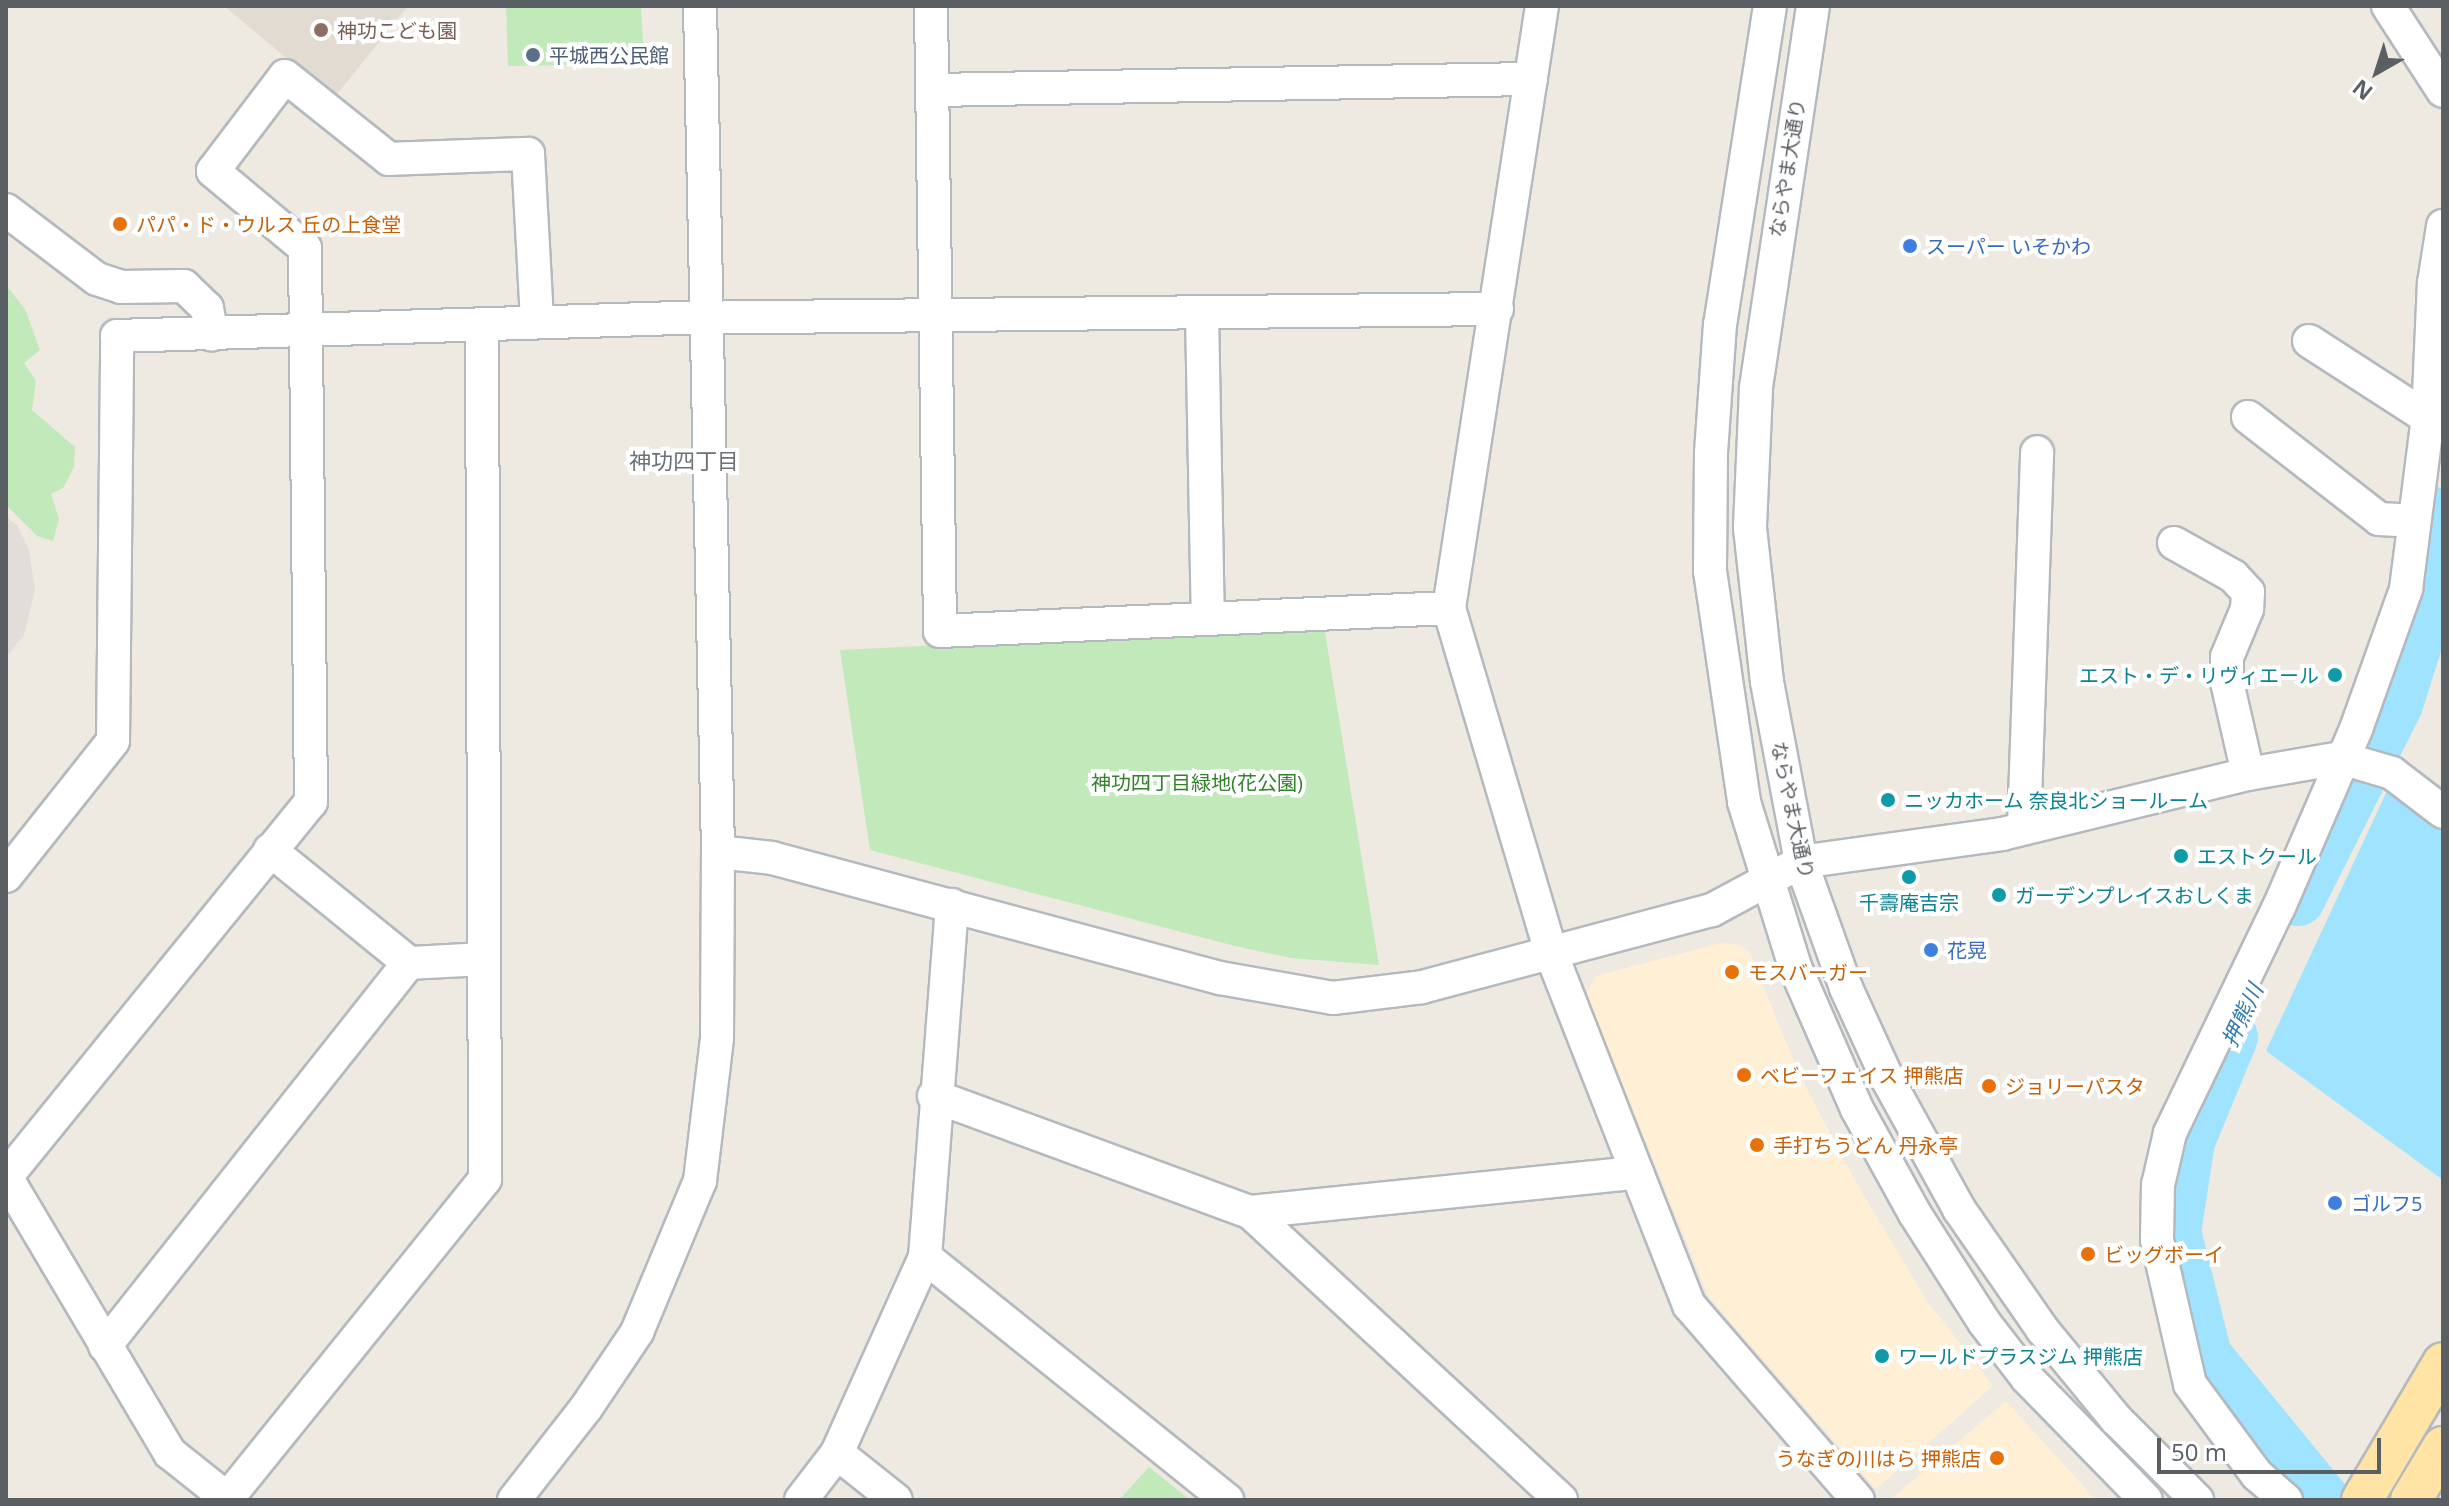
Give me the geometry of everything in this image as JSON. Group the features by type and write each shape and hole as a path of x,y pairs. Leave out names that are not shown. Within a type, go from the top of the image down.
{"main road":[{"path":"2365,1494 2443,1363"},
{"path":"2411,1500 2443,1447"}],"street":[{"path":"514,1500 586,1408 637,1332 700,1181 717,1038 718,852 700,6"},
{"path":"931,6 934,90 932,316 940,631 1208,616 1449,608"},
{"path":"1542,6 1449,608 1551,953 1689,1305 1858,1500"},
{"name":"ならやま大通り","path":"1770,6 1720,324 1710,498 1710,571 1725,695 1744,802 1766,884 1795,967 1857,1109 1915,1214 1984,1322 2027,1378 2146,1500"},
{"name":"ならやま大通り","path":"1813,6 1769,281 1756,389 1751,513 1767,682 1801,862 1846,988 1883,1069 1959,1209 2042,1329 2116,1419 2197,1500"},
{"path":"2388,6 2443,91"},
{"path":"482,326 485,1179 228,1499 170,1453 6,1177 311,802 305,248 213,171 285,76 389,159 528,154 537,321"},
{"path":"934,90 1531,79"},
{"path":"6,210 97,279 121,287 184,286 207,308 212,335"},
{"path":"2286,1500 2257,1475 2190,1384 2157,1240 2158,1185 2170,1133 2279,907 2381,670 2406,589 2428,418 2434,283 2443,226"},
{"path":"6,876 113,741 117,336 304,334 537,321 1497,309"},
{"path":"1202,314 1208,616"},
{"path":"2309,341 2428,418"},
{"path":"2248,417 2379,519 2413,521"},
{"path":"2024,828 2037,452"},
{"path":"2174,543 2233,576 2248,592 2227,670 2248,774"},
{"path":"718,852 772,858 1220,978 1333,998 1422,987 1716,909 1801,862 2024,828 2248,774 2341,758 2392,773 2443,812"},
{"path":"270,850 409,963 482,959"},
{"path":"801,1500 837,1453 925,1257 934,1096 952,905"},
{"path":"105,1346 409,963"},
{"path":"934,1096 1250,1212 1561,1500"},
{"path":"1250,1212 1637,1173"},
{"path":"925,1257 1227,1500"},
{"path":"837,1453 896,1500"}],"shaded area":[{"name":"神功こども園","path":"224,6 408,6 334,98"},
{"path":"6,517 17,525 29,550 35,590 24,635 6,657"},
{"path":"1721,943 1740,945 1750,953 1798,1072 1853,1177 1927,1301 1993,1386 1876,1489 1709,1297 1586,994 1596,976"},
{"path":"2006,1401 2096,1500 1890,1500"}],"green space":[{"path":"506,6 641,6 644,64 508,66"},
{"path":"6,285 25,309 40,350 24,363 36,381 32,410 75,447 74,467 63,488 51,494 59,519 53,541 37,536 6,505"},
{"name":"神功四丁目緑地(花公園)","path":"1324,626 1379,965 1291,958 1231,945 870,850 840,650"},
{"path":"1149,1467 1190,1500 1119,1500"}],"water":[{"path":"2387,791 2443,832 2443,1180 2266,1051"}],"waterway":[{"name":"押熊川","path":"2298,899 2396,704 2421,625 2443,514"},
{"name":"押熊川","path":"2231,1037 2188,1141 2174,1232 2205,1356 2323,1500"}],"place":[{"name":"神功こども園","path":"321,30"},
{"name":"平城西公民館","path":"533,55"},
{"name":"パパ・ド・ウルス 丘の上食堂","path":"120,224"},
{"name":"スーパー いそかわ","path":"1910,246"},
{"name":"エスト・デ・リヴィエール","path":"2335,675"},
{"name":"ニッカホーム 奈良北ショールーム","path":"1888,800"},
{"name":"エストクール","path":"2181,856"},
{"name":"千壽庵吉宗","path":"1909,877"},
{"name":"ガーデンプレイスおしくま","path":"1999,895"},
{"name":"花晃","path":"1931,950"},
{"name":"モスバーガー","path":"1732,972"},
{"name":"ベビーフェイス 押熊店","path":"1744,1075"},
{"name":"ジョリーパスタ","path":"1989,1086"},
{"name":"手打ちうどん 丹永亭","path":"1757,1145"},
{"name":"ゴルフ5","path":"2335,1203"},
{"name":"ビッグボーイ","path":"2088,1254"},
{"name":"ワールドプラスジム 押熊店","path":"1882,1356"},
{"name":"うなぎの川はら 押熊店","path":"1997,1458"}],"district":[{"name":"神功四丁目","path":"684,461"}]}
